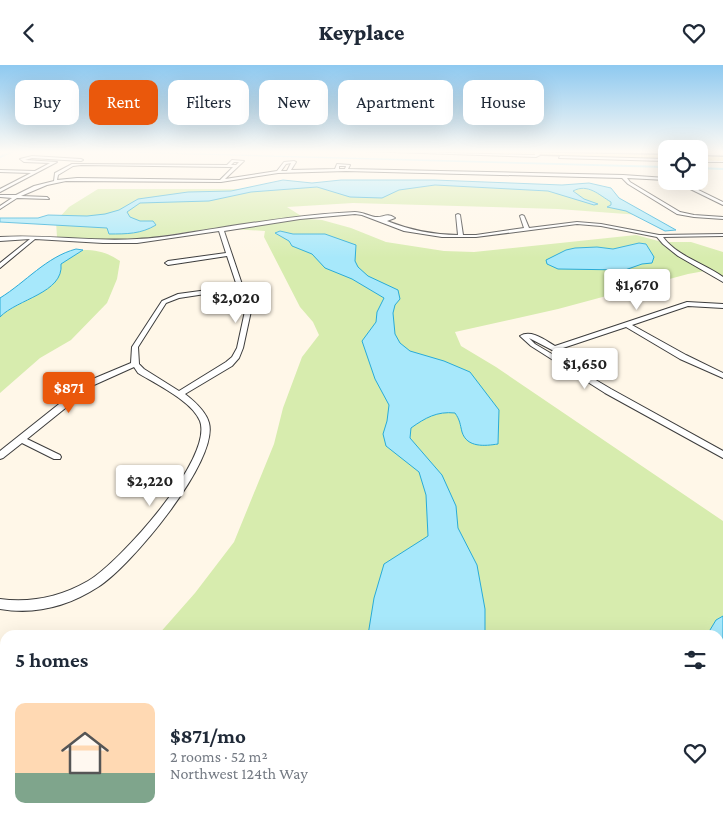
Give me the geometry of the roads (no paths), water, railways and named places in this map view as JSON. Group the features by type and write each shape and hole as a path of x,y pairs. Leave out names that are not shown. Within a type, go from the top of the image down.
{"street":[{"path":"0,187 7,187"},
{"path":"0,191 7,187"},
{"path":"0,208 34,187"},
{"path":"635,187 680,213 694,217 723,218"},
{"path":"696,190 723,204"},
{"path":"0,196 47,198"},
{"path":"710,197 723,196"},
{"path":"0,241 132,241 268,225 288,219 355,213 423,233 461,236 567,223 590,224 659,236 723,234"},
{"path":"458,215 461,236"},
{"path":"377,218 388,216 393,218 384,221"},
{"path":"522,216 527,229"},
{"path":"178,395 229,365 236,357 246,326 248,311 222,231"},
{"path":"659,236 669,247 710,270 723,280"},
{"path":"0,266 31,241"},
{"path":"168,263 229,254"},
{"path":"0,605 18,608 36,606 64,598 85,589 106,575 124,559 160,515 193,468 204,446 207,435 206,424 194,405 142,371 135,364 135,347 164,302 178,297 240,287"},
{"path":"723,306 687,305 554,349 532,337 523,336 533,345 608,391 723,455"},
{"path":"628,325 683,357 723,376"},
{"path":"0,456 91,383 135,364"},
{"path":"21,439 57,457"}],"water":[{"path":"252,187 424,187 399,190 382,198 350,197 317,187 251,192 209,201 140,203 127,212 130,217 140,221 153,221 156,225 128,234 109,234 107,228 0,222 0,218 105,214 119,210 138,199 188,192 231,191"},
{"path":"464,187 604,187 611,188 619,198 676,230 665,231 626,211 607,207 611,205 611,202 588,189 584,188 573,191 584,199 598,204 594,205 548,191"},
{"path":"280,231 293,234 325,234 356,245 355,261 358,267 368,276 398,290 400,299 395,305 393,313 395,334 400,343 410,351 444,361 470,372 499,410 498,444 477,445 468,441 464,437 455,413 442,413 426,418 411,428 410,438 442,475 456,506 458,528 477,565 485,609 485,630 369,630 374,598 384,564 428,536 426,495 419,472 386,446 383,434 389,405 375,379 362,341 376,322 377,312 384,298 352,279 325,268 312,254 292,246 289,241 275,233"},
{"path":"639,243 646,244 654,257 652,263 642,264 625,270 558,269 547,264 546,260 566,250 575,248 597,247 613,249"},
{"path":"76,249 83,250 61,264 60,274 48,289 17,305 0,317 0,298 55,258"},
{"path":"723,616 723,630 710,630 716,620"}]}
